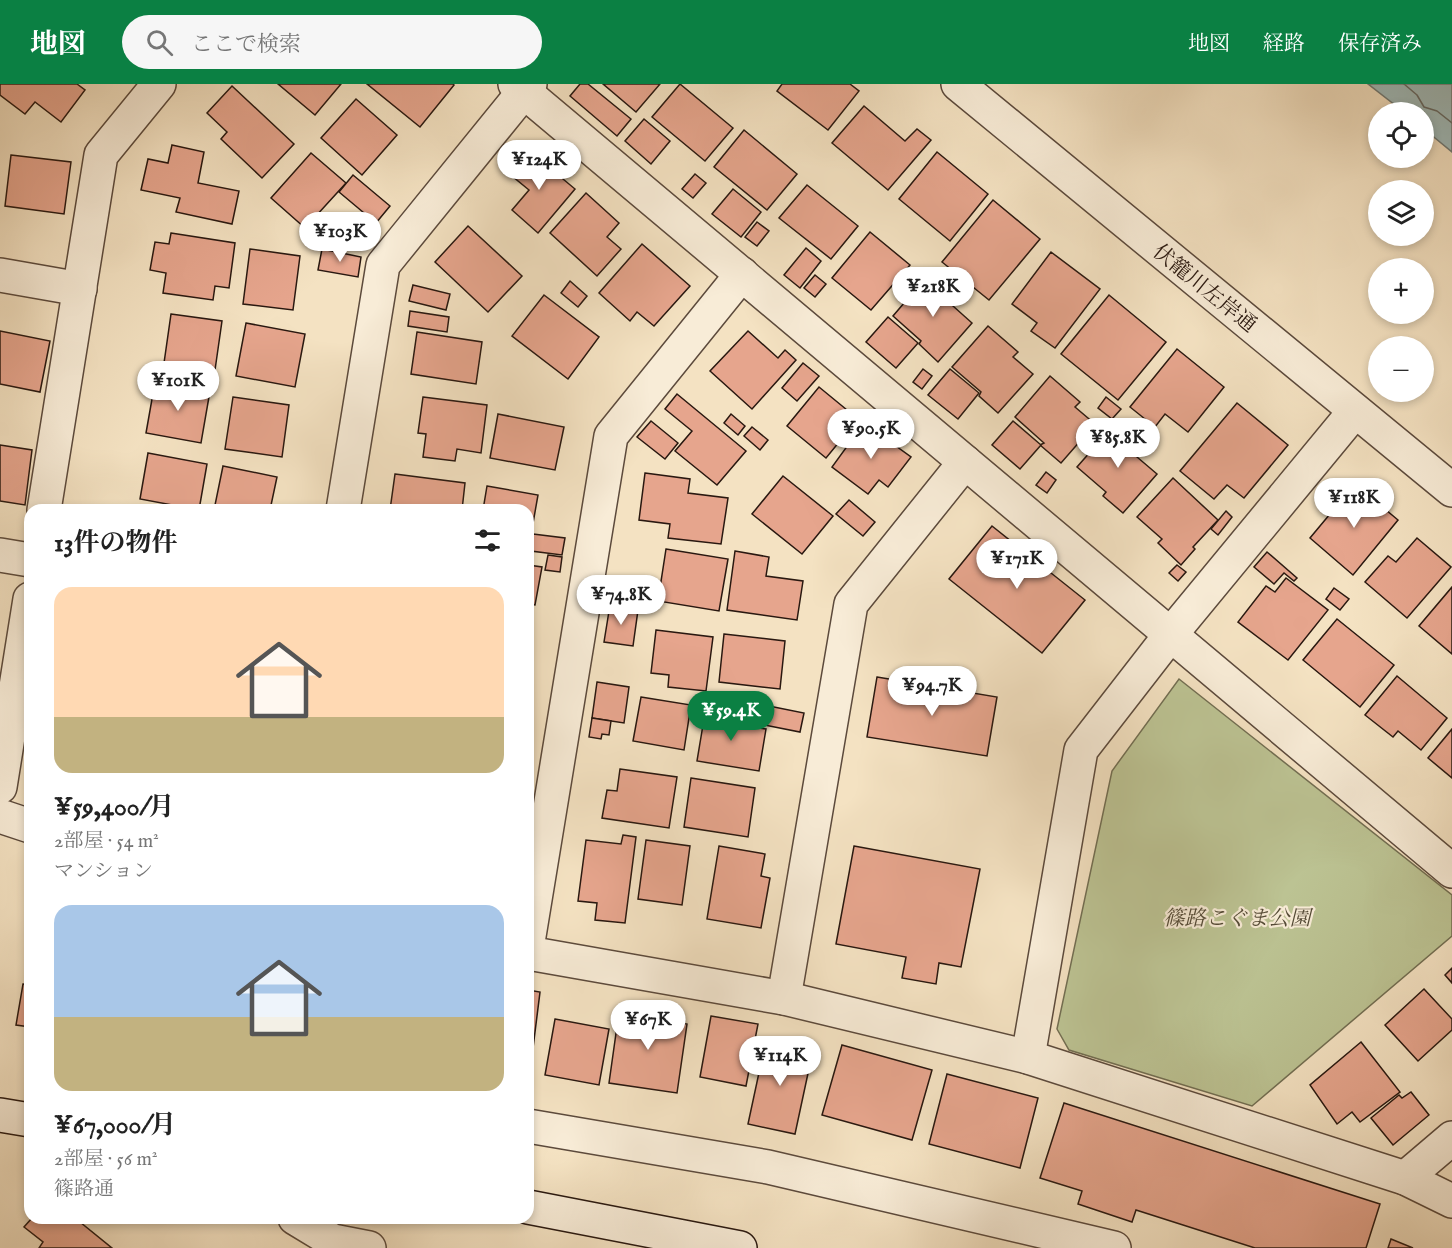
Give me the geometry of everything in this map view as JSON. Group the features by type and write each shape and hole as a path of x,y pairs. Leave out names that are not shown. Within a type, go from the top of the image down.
{"street":[{"path":"45,504 101,155 159,84"},
{"name":"伏籠川左岸通","path":"958,84 1452,490"},
{"path":"345,504 383,265 523,87 1452,871"},
{"path":"534,905 611,436 742,274"},
{"path":"0,275 80,289"},
{"path":"1028,1057 1082,750 1171,634 1355,411"},
{"path":"784,998 851,604 965,462"},
{"path":"0,555 24,559"},
{"path":"0,787 24,637"},
{"path":"0,816 24,824"},
{"path":"534,954 784,998 1028,1057 1405,1178 1452,1201"},
{"path":"0,1115 24,1119"},
{"path":"534,1127 768,1167 1114,1248"},
{"path":"1405,1178 1452,1138"},
{"path":"534,1209 740,1248"},
{"path":"305,1224 333,1241 369,1248"}],"green space":[{"name":"篠路こぐま公園","path":"1179,679 1452,895 1452,936 1252,1106 1069,1050 1057,1029 1112,771"}],"water":[{"path":"1368,84 1452,84 1452,152 1434,137 1434,102 1391,102"}],"building":[{"path":"0,84 77,84 85,90 61,122 35,102 25,114 0,95"},
{"path":"278,84 341,84 315,115"},
{"path":"367,84 453,84 454,85 420,127"},
{"path":"580,84 588,84 631,119 617,136 570,96"},
{"path":"603,84 660,84 636,112"},
{"path":"680,84 733,128 705,161 652,117"},
{"path":"782,84 850,84 859,91 828,130 777,91"},
{"path":"232,86 294,144 262,178 221,139 227,132 207,113"},
{"path":"356,99 397,135 362,175 321,138"},
{"path":"864,106 905,141 917,129 931,140 888,190 832,143"},
{"path":"644,119 670,141 651,164 625,141"},
{"path":"744,130 797,174 767,210 714,167"},
{"path":"172,145 204,152 198,183 239,191 232,224 176,212 180,198 141,190 148,159 168,163"},
{"path":"527,149 575,189 538,233 512,210 529,190 507,172"},
{"path":"937,152 988,194 950,241 899,199"},
{"path":"311,153 346,183 305,228 271,198"},
{"path":"11,155 71,162 64,214 5,206"},
{"path":"695,174 706,183 693,198 682,189"},
{"path":"353,175 390,206 376,223 339,192"},
{"path":"807,185 858,226 831,259 779,218"},
{"path":"733,189 761,212 741,237 712,214"},
{"path":"586,193 619,223 607,237 621,249 597,276 550,233"},
{"path":"993,200 1040,239 989,300 942,262"},
{"path":"757,222 769,231 757,246 745,237"},
{"path":"468,226 522,276 488,312 435,262"},
{"path":"870,232 910,265 871,310 832,278"},
{"path":"171,233 235,243 229,288 215,286 213,300 163,293 166,273 150,270 155,242 169,244"},
{"path":"642,244 690,286 654,326 637,312 630,321 599,293"},
{"path":"806,248 821,261 800,288 784,275"},
{"path":"250,249 300,256 293,310 243,304"},
{"path":"322,249 361,257 358,277 318,270"},
{"path":"1051,252 1100,289 1055,348 1031,331 1037,323 1012,304"},
{"path":"815,275 826,284 815,297 804,288"},
{"path":"928,275 958,300 953,306 972,323 938,362 919,344 921,341 893,316"},
{"path":"570,281 587,296 578,307 561,293"},
{"path":"413,285 450,294 446,310 409,301"},
{"path":"544,295 599,337 568,379 512,336"},
{"path":"1109,295 1166,342 1118,400 1061,354"},
{"path":"410,311 449,317 447,332 408,326"},
{"path":"171,314 222,321 215,370 164,363"},
{"path":"888,317 918,343 896,368 866,342"},
{"path":"246,323 305,334 295,387 236,376"},
{"path":"988,326 1018,352 1013,357 1033,374 998,413 979,396 981,392 952,367"},
{"path":"0,331 50,341 40,392 0,384"},
{"path":"748,331 778,358 785,350 796,360 752,409 710,371"},
{"path":"417,332 482,342 476,384 411,374"},
{"path":"1177,349 1224,387 1188,432 1165,414 1155,427 1130,407"},
{"path":"803,363 819,376 797,401 782,388"},
{"path":"923,369 932,376 922,389 913,382"},
{"path":"950,369 979,393 958,419 928,395"},
{"path":"1050,376 1080,402 1075,407 1095,424 1061,463 1040,445 1044,443 1015,417"},
{"path":"155,382 210,391 201,443 146,433"},
{"path":"819,387 858,419 826,458 787,426"},
{"path":"677,394 746,451 717,485 675,451 692,431 665,409"},
{"path":"233,397 289,405 282,457 225,449"},
{"path":"423,397 487,405 481,453 457,449 455,461 423,457 426,434 418,433"},
{"path":"1106,397 1121,409 1112,419 1098,408"},
{"path":"1237,403 1288,445 1244,498 1227,485 1214,499 1180,471"},
{"path":"498,414 564,427 555,470 490,458"},
{"path":"731,414 745,426 738,435 724,423"},
{"path":"651,421 678,443 665,459 637,437"},
{"path":"1013,421 1041,445 1020,469 992,445"},
{"path":"864,423 911,457 888,487 879,480 868,494 832,467"},
{"path":"1113,426 1142,451 1137,457 1157,474 1123,513 1103,496 1106,492 1077,467"},
{"path":"752,427 768,440 760,450 744,436"},
{"path":"0,445 32,450 25,504 0,501"},
{"path":"148,453 207,464 200,504 167,504 140,499"},
{"path":"223,466 277,477 271,504 215,504"},
{"path":"1046,472 1056,480 1047,493 1036,485"},
{"path":"645,473 690,479 688,493 728,498 721,544 668,538 670,524 639,520"},
{"path":"395,474 465,483 463,504 391,504"},
{"path":"783,476 833,516 802,554 752,514"},
{"path":"1173,478 1218,520 1193,547 1195,549 1181,565 1158,543 1162,539 1137,517"},
{"path":"1355,484 1398,520 1353,575 1310,538"},
{"path":"487,486 538,495 534,518 534,504 484,504"},
{"path":"849,500 875,522 863,536 836,514"},
{"path":"1226,511 1232,517 1218,535 1211,529"},
{"path":"992,526 1085,600 1042,653 949,579"},
{"path":"534,534 565,538 562,555 534,551"},
{"path":"1417,538 1451,567 1407,618 1365,582 1388,556 1396,562"},
{"path":"666,549 728,559 719,611 658,601"},
{"path":"735,551 769,557 766,576 803,581 797,620 727,610"},
{"path":"1267,552 1297,578 1294,581 1284,573 1274,584 1254,567"},
{"path":"548,555 562,557 560,572 545,570"},
{"path":"1177,565 1186,572 1178,581 1169,573"},
{"path":"534,566 542,567 534,605"},
{"path":"1286,578 1328,610 1288,660 1238,622 1266,586 1275,592"},
{"path":"1452,587 1452,654 1419,626"},
{"path":"1334,588 1349,599 1340,610 1326,599"},
{"path":"610,605 638,610 633,646 604,642"},
{"path":"1337,619 1394,665 1360,707 1303,660"},
{"path":"656,630 713,637 706,691 668,687 669,675 651,673"},
{"path":"724,634 785,641 780,689 719,682"},
{"path":"1397,676 1447,718 1421,750 1398,731 1393,737 1365,715"},
{"path":"877,677 997,697 987,756 867,737"},
{"path":"597,682 629,687 624,723 592,718"},
{"path":"641,697 691,705 684,750 633,741"},
{"path":"764,705 804,713 800,732 760,724"},
{"path":"705,713 754,720 753,727 766,729 759,771 697,761"},
{"path":"592,718 611,721 609,735 602,734 601,739 589,737"},
{"path":"1452,729 1452,778 1428,758"},
{"path":"620,769 677,777 669,828 602,818 607,790 617,791"},
{"path":"691,778 755,788 748,837 684,827"},
{"path":"623,835 636,837 625,923 595,920 597,903 578,901 586,840 621,844"},
{"path":"646,840 690,846 682,905 638,899"},
{"path":"719,846 765,854 761,876 770,878 761,928 707,919"},
{"path":"854,846 980,869 961,967 939,963 936,984 902,978 906,957 836,944"},
{"path":"1452,968 1452,983 1445,975"},
{"path":"23,984 24,984 24,1026 16,1025"},
{"path":"1424,989 1452,1019 1452,1030 1418,1061 1385,1025"},
{"path":"534,991 540,992 534,1040"},
{"path":"635,1005 663,1010 662,1019 687,1024 677,1093 609,1083 619,1012 634,1014"},
{"path":"711,1016 758,1024 746,1086 700,1077"},
{"path":"555,1019 609,1029 599,1085 545,1075"},
{"path":"766,1040 813,1050 795,1134 748,1124"},
{"path":"1361,1042 1400,1092 1360,1122 1352,1112 1337,1124 1310,1085"},
{"path":"842,1045 932,1070 912,1140 822,1115"},
{"path":"947,1074 1038,1098 1020,1168 929,1144"},
{"path":"1411,1092 1429,1115 1393,1145 1371,1118 1399,1095 1402,1098"},
{"path":"1064,1103 1380,1204 1366,1248 1255,1248 1136,1210 1132,1222 1078,1204 1082,1191 1040,1178"},
{"path":"27,1224 82,1224 112,1248 39,1248 43,1242 24,1227"},
{"path":"1391,1239 1413,1248 1388,1248"}]}
